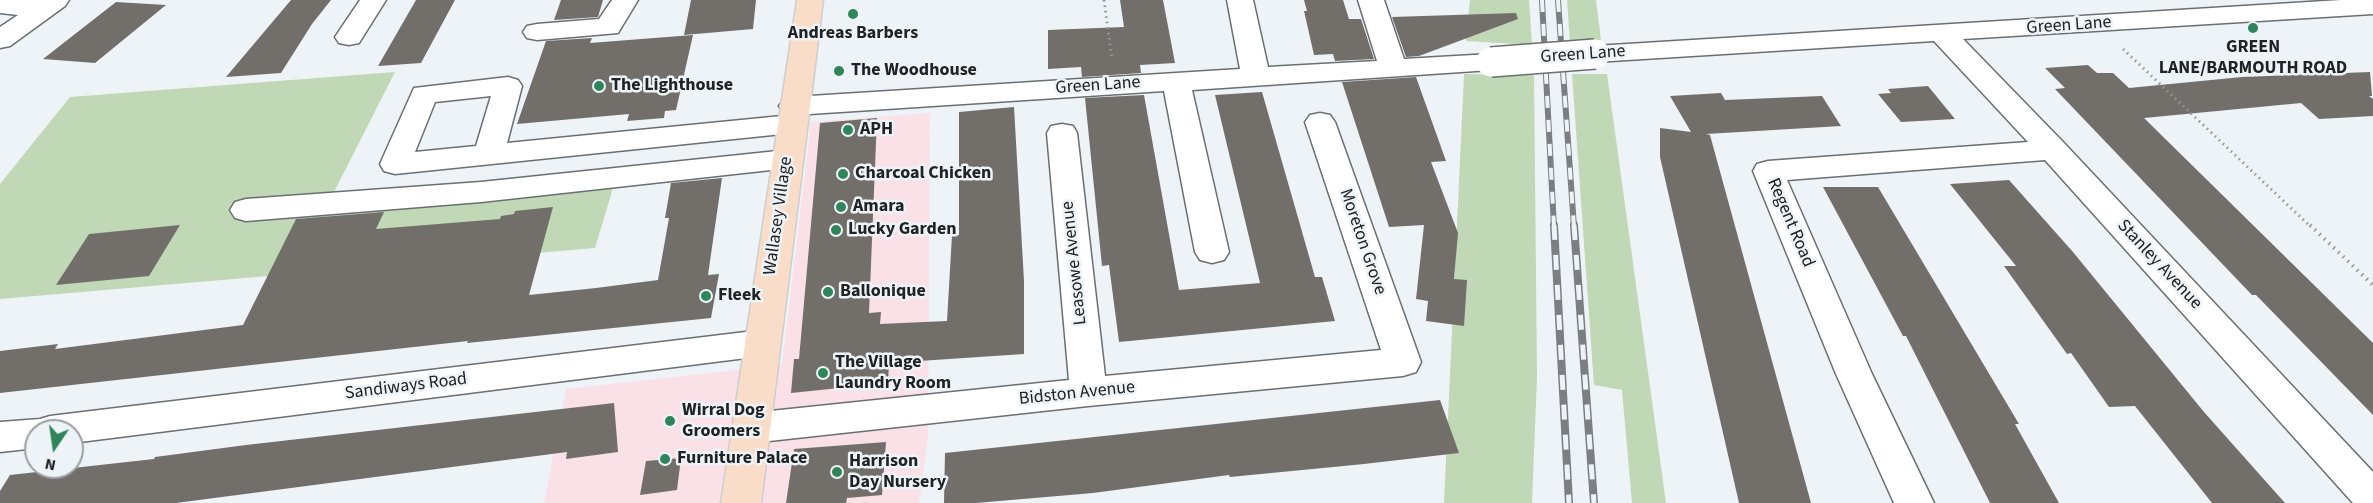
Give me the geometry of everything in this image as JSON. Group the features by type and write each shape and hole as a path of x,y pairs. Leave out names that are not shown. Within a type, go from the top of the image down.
{"main road":[{"name":"Wallasey Village","path":"741,503 810,0"}],"street":[{"path":"349,37 373,0"},
{"path":"537,32 608,27 625,0"},
{"path":"1240,0 1256,76"},
{"path":"1371,0 1393,68"},
{"path":"0,5 49,4"},
{"path":"0,40 49,4"},
{"name":"Green Lane","path":"489,156 793,115 1115,85 2373,6"},
{"name":"Stanley Avenue","path":"1942,34 2053,150 2373,498"},
{"path":"1176,81 1212,252"},
{"name":"Moreton Grove","path":"1320,122 1403,362"},
{"name":"Leasowe Avenue","path":"1062,134 1088,392"},
{"name":"Regent Road","path":"1914,503 1854,374 1768,171 2053,150"},
{"path":"246,210 481,192 787,160"},
{"name":"Sandiways Road","path":"84,427 762,343"},
{"name":"Bidston Avenue","path":"751,428 1088,392 1403,362"},
{"path":"0,437 24,434"}],"path":[{"path":"1104,0 1115,85"},
{"path":"2096,24 2373,285"}],"shaded area":[{"path":"930,113 928,435 919,503 544,503 566,389 782,365 811,122"}],"green space":[{"path":"1470,0 1529,0 1532,45 1466,41"},
{"path":"1567,0 1596,0 1601,40 1570,43"},
{"path":"395,72 333,194 619,168 595,248 0,299 0,184 70,97"},
{"path":"1464,74 1534,75 1537,377 1532,503 1444,503"},
{"path":"1572,74 1607,74 1666,503 1632,503 1622,390 1594,385"}],"building":[{"path":"291,0 331,0 312,24 281,73 226,77"},
{"path":"416,0 455,0 421,63 378,66"},
{"path":"561,0 603,0 598,17 554,20"},
{"path":"691,0 756,0 753,29 684,35"},
{"path":"1120,0 1163,0 1175,63 1140,65 1141,73 1082,77 1081,67 1048,69 1048,30 1124,27"},
{"path":"1304,0 1343,0 1349,19 1361,19 1374,59 1335,61 1333,54 1314,55 1304,11 1307,11"},
{"path":"116,2 166,5 95,63 43,59"},
{"path":"1516,13 1518,19 1419,56 1406,57 1392,17"},
{"path":"693,35 676,110 665,111 664,118 627,121 629,114 517,124 546,41 592,38 590,43"},
{"path":"2088,65 2097,73 2113,73 2129,88 2242,77 2370,72 2372,96 2369,96 2373,99 2373,116 2319,119 2301,103 2144,118 2373,343 2373,415 2256,295 2252,295 2055,89 2065,88 2045,68"},
{"path":"1416,77 1446,161 1431,162 1458,233 1454,279 1467,280 1464,326 1426,321 1428,301 1416,299 1424,225 1389,227 1342,82"},
{"path":"1928,86 1955,119 1901,122 1878,94 1891,93 1888,89"},
{"path":"1262,92 1315,277 1322,277 1335,321 1119,342 1109,265 1102,266 1085,98 1144,95 1179,290 1260,283 1215,95"},
{"path":"1721,93 1725,100 1822,96 1841,126 1706,134 1710,135 1811,503 1739,503 1660,157 1660,128 1691,132 1670,96"},
{"path":"1014,107 1024,281 1024,354 889,363 888,383 791,393 794,359 799,359 820,123 877,118 869,313 881,312 880,324 947,321 952,235 959,235 959,112"},
{"path":"722,178 708,275 719,274 711,318 467,343 468,341 0,393 0,351 58,344 55,349 243,325 296,219 384,212 376,229 500,219 501,216 514,214 515,211 553,207 529,295 658,280 669,218 665,218 671,183"},
{"path":"2009,180 2073,252 2204,412 2285,503 2212,503 2135,406 2109,407 2071,353 2067,354 2004,266 2016,266 1950,184"},
{"path":"1823,187 1878,187 2019,424 2015,424 2059,503 1990,503 1906,336 1903,336"},
{"path":"180,225 149,276 56,285 89,234"},
{"path":"1440,400 1459,453 1230,477 1229,475 1093,493 976,503 944,503 945,453"},
{"path":"614,403 618,452 566,459 567,452 176,503 0,503 0,491 10,475 24,473 24,479 84,479 84,467 246,445"},
{"name":"Harrison Day Nursery","path":"886,442 882,495 847,498 846,503 786,503 794,449"},
{"path":"681,458 677,490 640,495 646,461"}],"railway":[{"path":"1542,0 1554,227"},
{"path":"1558,0 1574,227"},
{"path":"1554,225 1569,503"},
{"path":"1574,225 1594,503"}],"place":[{"name":"Andreas Barbers","path":"853,14"},
{"name":"GREEN LANE/BARMOUTH ROAD","path":"2253,28"},
{"name":"The Woodhouse","path":"839,71"},
{"name":"The Lighthouse","path":"599,86"},
{"name":"APH","path":"848,130"},
{"name":"Charcoal Chicken","path":"843,174"},
{"name":"Amara","path":"841,207"},
{"name":"Lucky Garden","path":"836,230"},
{"name":"Ballonique","path":"828,292"},
{"name":"Fleek","path":"706,296"},
{"name":"The Village Laundry Room","path":"823,373"},
{"name":"Wirral Dog Groomers","path":"670,421"},
{"name":"Furniture Palace","path":"665,459"},
{"name":"Harrison Day Nursery","path":"837,472"}]}
